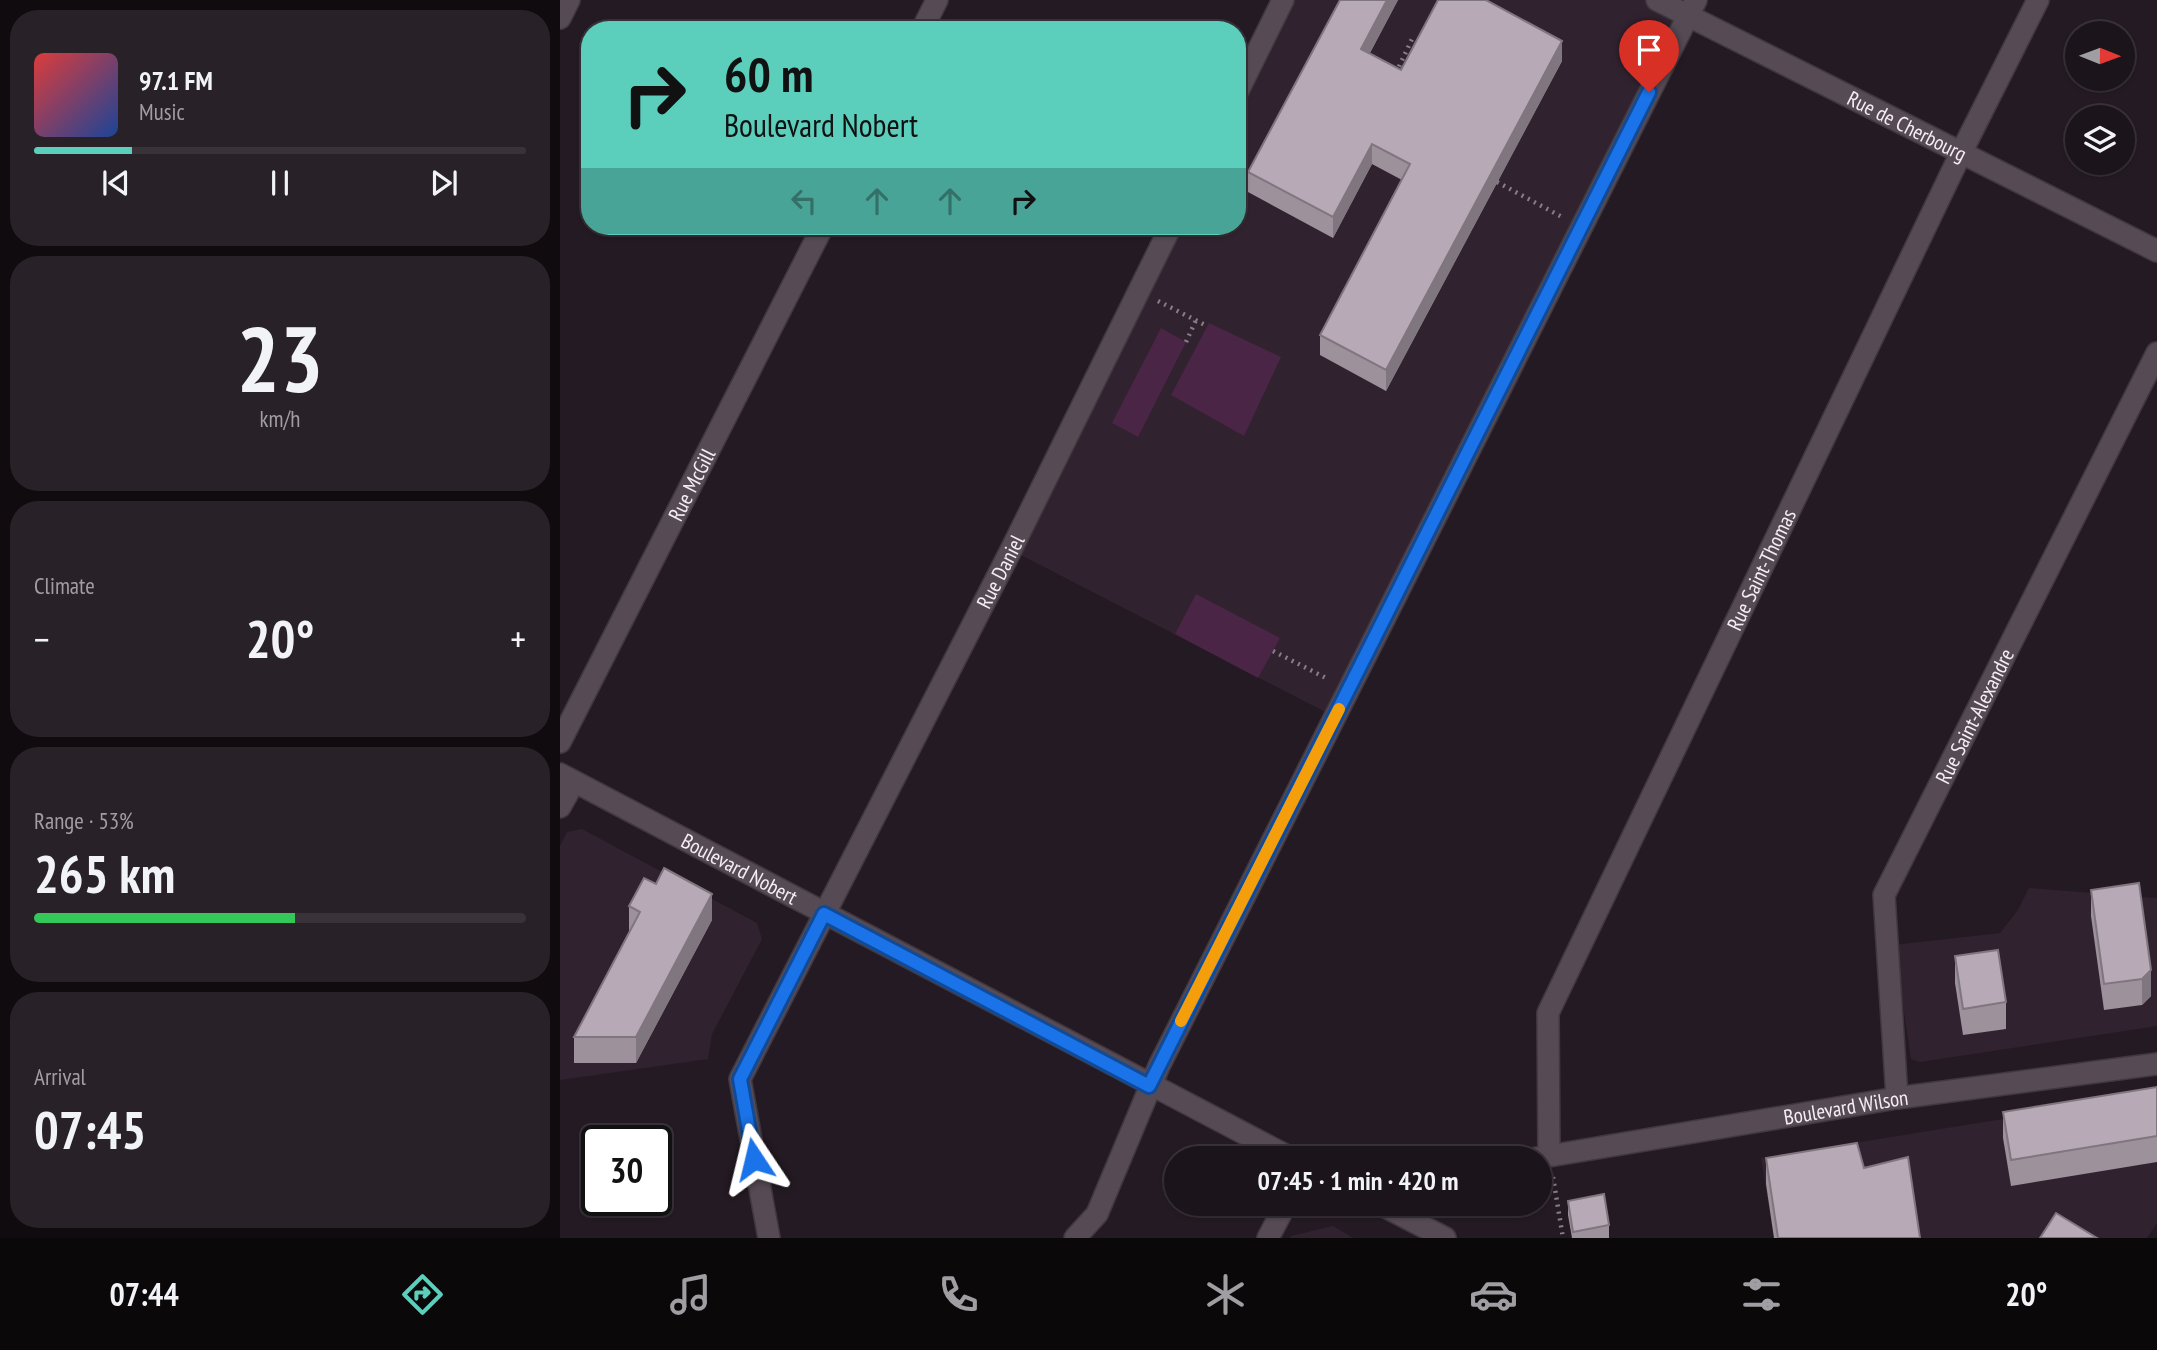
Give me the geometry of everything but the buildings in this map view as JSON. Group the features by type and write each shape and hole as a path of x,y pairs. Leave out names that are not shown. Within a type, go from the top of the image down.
{"street":[{"path":"560,18 569,0"},
{"path":"926,21 937,0"},
{"path":"1246,75 1283,0"},
{"name":"Rue de Cherbourg","path":"1657,0 1692,8 1961,153 2157,251"},
{"name":"Rue Saint-Thomas","path":"1542,1146 1548,1013 1961,153 2038,0"},
{"path":"1075,1238 1097,1214 1149,1086 1692,8"},
{"name":"Rue McGill","path":"560,742 818,235"},
{"name":"Rue Daniel","path":"769,1238 740,1079 1011,550 1167,235"},
{"name":"Rue Saint-Alexandre","path":"1897,1098 1884,895 2157,353"},
{"path":"560,807 567,778"},
{"name":"Boulevard Nobert","path":"567,778 1267,1146"},
{"name":"Boulevard Wilson","path":"1552,1155 1897,1098 2157,1064"},
{"path":"1268,1238 1280,1216"},
{"path":"1403,1216 1445,1238"}],"path":[{"path":"1391,85 1412,39"},
{"path":"1246,166 1259,172"},
{"path":"1497,183 1581,228"},
{"path":"1139,291 1208,326"},
{"path":"1186,342 1196,320"},
{"path":"1273,651 1349,689"},
{"path":"1552,1196 1563,1238"}],"shaded area":[{"path":"1283,0 1657,0 1688,15 1335,717 1011,550 1167,235 1246,235 1246,75"},
{"path":"1209,323 1281,357 1244,436 1171,395"},
{"path":"1161,328 1186,342 1138,437 1112,423"},
{"path":"1196,594 1280,638 1258,678 1175,634"},
{"path":"582,829 757,923 762,939 712,1034 708,1059 560,1080 560,846 567,832"},
{"path":"2029,888 2157,898 2157,1026 1920,1062 1911,1059 1894,945 2000,933 2018,910"},
{"path":"2157,1094 2157,1223 2147,1238 1774,1238 1761,1158"},
{"path":"1333,1226 1353,1238 1290,1238 1291,1236"}],"slow traffic":[{"path":"1181,1021 1339,709"}],"route":[{"path":"754,1159 740,1079 824,914 1149,1086 1649,92"}]}
